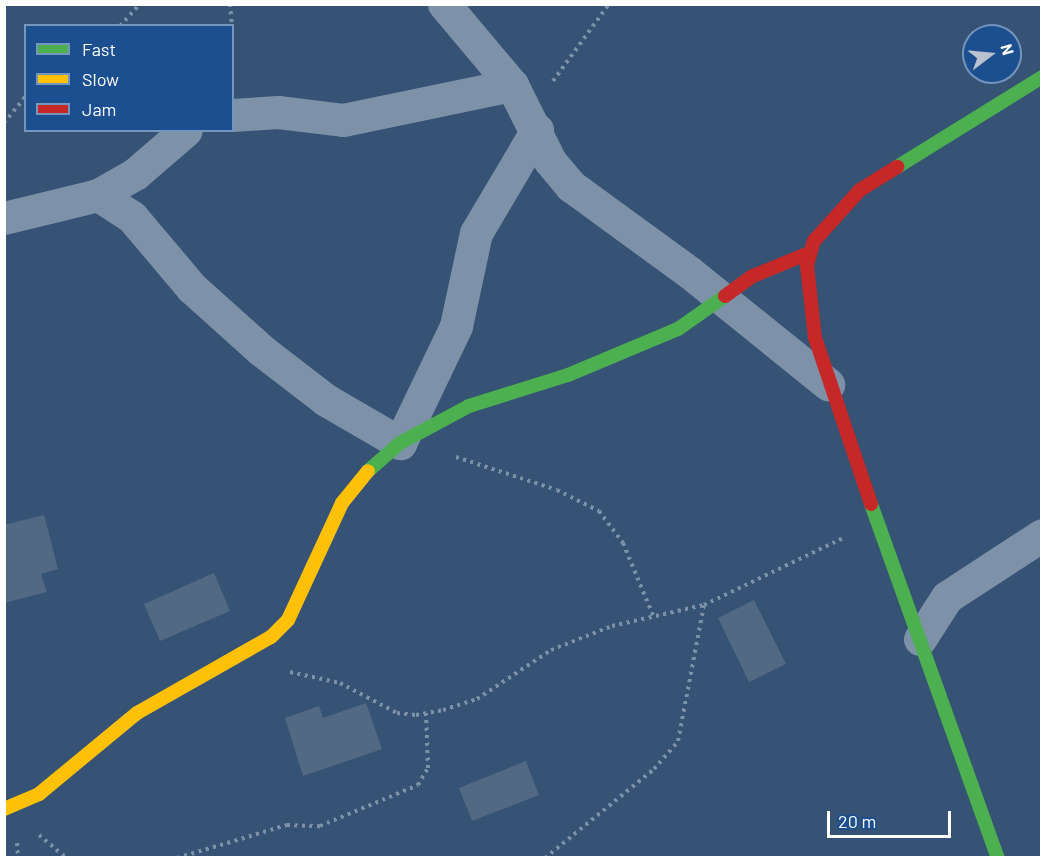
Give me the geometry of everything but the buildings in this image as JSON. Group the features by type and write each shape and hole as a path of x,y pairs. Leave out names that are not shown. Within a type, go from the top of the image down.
{"street":[{"path":"444,4 512,85 537,130 550,161 579,193 722,300 828,384"},
{"path":"998,858 880,519 828,384 807,289 809,253 831,218 860,190 1041,77"},
{"path":"234,115 278,112 343,120 512,85"},
{"path":"400,443 456,326 476,233 537,130"},
{"path":"4,218 98,195 135,174 184,132"},
{"path":"98,195 132,218 192,288 261,350 326,400 400,443"},
{"path":"4,809 39,794 137,713 271,637 288,620 342,503 366,473 400,443 469,406 568,375 678,329 753,276 809,253"},
{"path":"920,639 947,597 1041,535"}],"path":[{"path":"122,24 140,4"},
{"path":"230,4 232,24"},
{"path":"537,130 554,76 609,4"},
{"path":"4,123 24,98"},
{"path":"400,443 432,447 557,490 599,511 623,543 654,618"},
{"path":"286,672 340,683 397,713 426,713 477,699 551,650 612,626 704,605 880,519"},
{"path":"545,858 654,769 678,741 704,605"},
{"path":"177,858 287,825 320,826 398,796 418,785 428,768 426,713"},
{"path":"35,832 66,858"}],"traffic: fast":[{"path":"897,167 1042,77"},
{"path":"368,471 400,443 469,406 568,375 678,329 725,296"},
{"path":"871,504 998,858"}],"traffic: slow":[{"path":"4,809 39,794 137,713 271,637 288,620 342,503 368,471"}],"traffic: jam":[{"path":"871,504 815,338 807,265 814,241 860,190 897,167"},
{"path":"725,296 753,276 809,253"}]}
